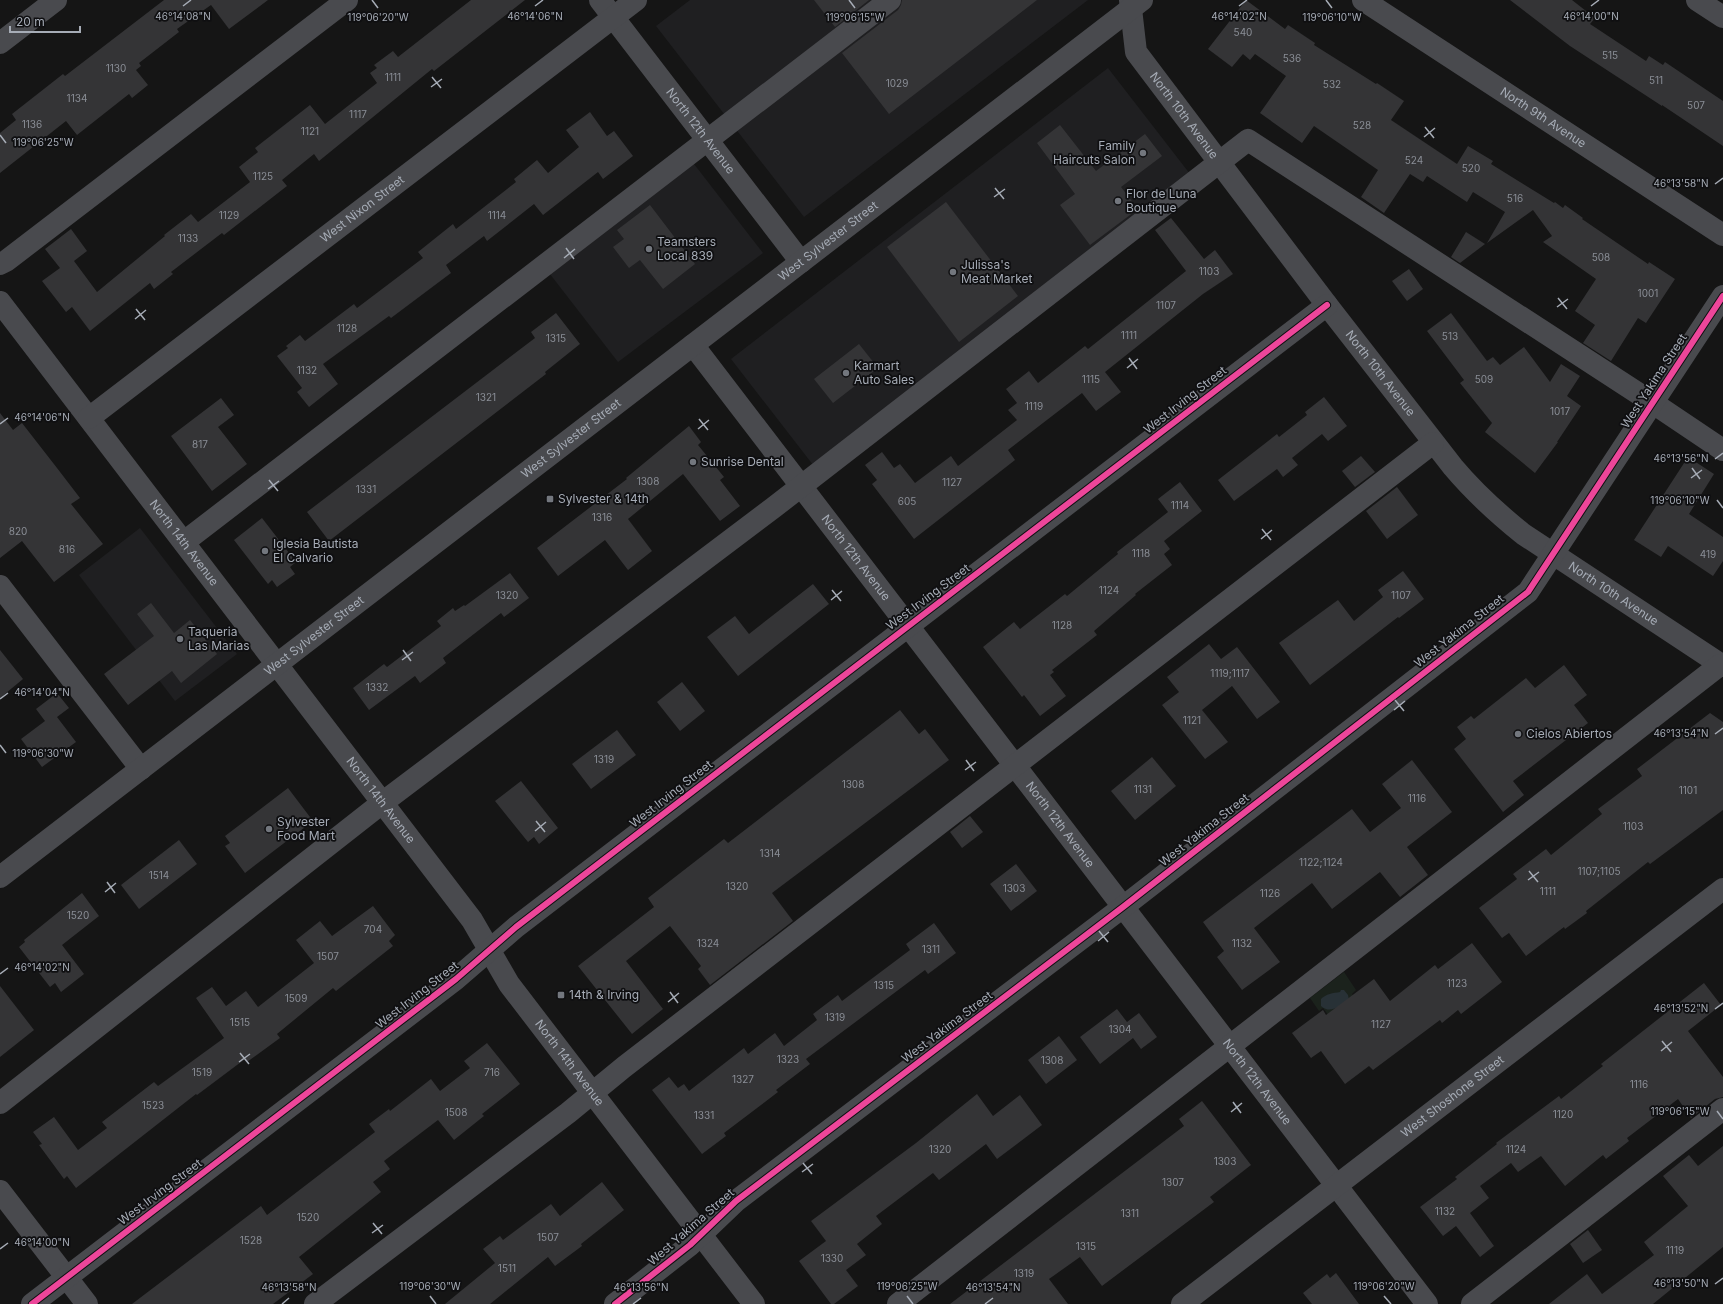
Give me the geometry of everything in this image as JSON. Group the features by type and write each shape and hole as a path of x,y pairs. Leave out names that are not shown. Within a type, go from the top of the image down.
{"street":[{"path":"0,43 56,0"},
{"path":"0,264 6,261 347,0"},
{"name":"North 12th Avenue","path":"600,0 801,262"},
{"name":"West Nixon Street","path":"89,418 636,0"},
{"path":"184,542 890,0"},
{"name":"North 9th Avenue","path":"1363,0 1723,235"},
{"path":"1697,0 1723,17"},
{"name":"North 10th Avenue","path":"1134,3 1136,52 1327,305 1433,442 1484,502 1523,534 1553,555 1722,666"},
{"name":"West Sylvester Street","path":"0,878 801,262 1134,3"},
{"path":"0,1103 382,803 800,486 1248,140 1723,450"},
{"name":"West Yakima Street","path":"615,1304 672,1260 701,1235 736,1201 1123,907 1528,592 1723,296"},
{"name":"North 14th Avenue","path":"0,302 472,920 510,984 754,1304"},
{"name":"West Irving Street","path":"32,1304 460,976 516,927 1327,305"},
{"name":"North 12th Avenue","path":"692,345 1427,1304"},
{"path":"314,1304 593,1093 624,1067 1433,442"},
{"path":"0,586 141,769"},
{"path":"898,1304 1722,666"},
{"name":"West Shoshone Street","path":"1182,1304 1723,888"},
{"path":"1472,1304 1723,1109"},
{"path":"0,1191 87,1304"}],"shaded area":[{"path":"690,0 1088,0 804,217 656,26"},
{"path":"1108,68 1197,183 820,474 731,359"},
{"path":"687,155 763,253 618,362 543,265"},
{"path":"140,528 237,654 175,701 79,575"},
{"path":"1344,972 1356,990 1352,994 1366,1013 1341,1032 1323,1008 1319,1011 1310,998"},
{"path":"1341,990 1344,990 1348,995 1349,1000 1335,1008 1328,1010 1321,1006 1321,999 1323,997 1340,992"}],"building":[{"path":"164,0 268,0 229,29 211,5 177,29 179,32 139,63 141,66 136,70 148,85 132,98 129,94 77,135 66,121 0,173 0,133 16,120 12,114 63,74 65,76"},
{"path":"471,0 525,0 434,71 432,69 319,161 314,154 282,180 287,186 224,235 222,233 171,272 173,274 154,289 150,283 90,331 72,307 66,312 42,281 60,268 45,249 71,229 87,251 74,261 97,292 191,214 198,222 250,182 239,167 258,152 255,148 310,105 325,124 377,83 370,73 377,68 374,65 393,51 398,57"},
{"path":"814,0 869,0 835,27"},
{"path":"902,0 1037,0 889,114 842,53 898,10"},
{"path":"1246,0 1285,29 1288,25 1315,43 1314,45 1404,101 1391,120 1457,164 1468,146 1493,161 1491,164 1554,203 1555,202 1563,208 1565,205 1583,218 1582,219 1648,264 1649,262 1675,279 1646,323 1638,318 1611,361 1583,343 1595,325 1575,311 1596,279 1543,242 1552,236 1533,210 1487,243 1505,212 1473,192 1467,202 1427,176 1423,182 1410,174 1384,213 1361,197 1378,170 1314,126 1302,143 1260,113 1286,76 1255,54 1250,60 1243,54 1232,67 1208,49"},
{"path":"1510,0 1572,0 1595,18 1590,24 1646,61 1649,56 1663,65 1665,62 1723,101 1723,146 1570,46"},
{"path":"590,112 607,136 614,131 633,156 603,179 598,172 543,215 534,204 487,241 484,236 446,265 451,273 391,318 389,316 323,364 338,384 309,407 297,392 302,388 277,356 288,348 286,346 300,335 305,341 354,304 357,308 423,258 418,252 453,224 456,229 516,182 514,179 537,160 548,173 579,147 566,130"},
{"path":"1060,125 1096,171 1145,134 1162,156 1121,187 1138,209 1090,245 1060,205 1075,194 1037,143"},
{"name":"Julissa's Meat Market","path":"946,202 1018,296 959,342 887,247"},
{"name":"Teamsters Local 839","path":"650,205 695,264 663,289 640,260 629,268 613,247 624,239 617,230"},
{"path":"1171,218 1204,259 1215,250 1233,274 1203,294 1105,372 1121,392 1096,411 1082,393 1008,450 1015,460 914,539 872,484 877,480 865,465 882,452 894,468 900,464 915,483 951,456 958,466 1017,420 1008,410 1017,403 1006,389 1029,371 1038,383 1085,346 1088,349 1186,271 1155,230"},
{"path":"1466,232 1485,244 1460,263 1451,257"},
{"path":"1409,269 1423,289 1407,301 1392,281"},
{"path":"556,313 580,344 545,372 546,374 329,541 307,512 535,338 531,332"},
{"path":"1451,313 1487,361 1493,357 1500,365 1524,347 1550,382 1561,364 1580,376 1567,396 1581,406 1558,442 1535,473 1485,432 1492,423 1460,383 1464,380 1427,331"},
{"name":"Karmart Auto Sales","path":"859,344 878,368 833,403 814,379"},
{"path":"1324,397 1347,426 1328,441 1322,434 1292,458 1298,465 1283,477 1277,469 1234,501 1218,480 1277,434 1279,437 1307,415 1305,412"},
{"path":"221,398 234,415 218,427 247,464 212,491 171,436"},
{"path":"0,413 13,430 22,423 80,498 71,504 103,544 54,582 22,541 0,558"},
{"path":"689,426 701,442 698,445 724,477 720,480 740,506 720,521 683,474 628,519 652,551 628,570 605,540 558,576 537,548 627,479 626,478"},
{"path":"1361,456 1375,472 1355,487 1342,471"},
{"path":"1688,457 1714,474 1689,514 1723,537 1723,561 1713,576 1668,546 1661,557 1634,540"},
{"path":"1180,482 1202,511 1164,541 1170,549 1164,554 1172,565 1135,594 1136,595 1094,631 1097,635 1052,670 1054,672 1050,675 1066,696 1040,716 1024,695 1022,697 983,647 1014,622 1020,629 1065,594 1067,596 1118,554 1117,552 1168,512 1158,499"},
{"path":"1397,487 1418,515 1387,539 1366,511"},
{"name":"Iglesia Bautista El Calvario","path":"262,518 296,562 290,567 295,574 277,587 272,580 268,584 234,540"},
{"path":"1403,571 1424,599 1399,618 1398,617 1310,685 1279,643 1338,600 1354,621 1383,597 1378,590"},
{"path":"510,573 529,598 504,617 501,613 443,658 446,663 420,683 415,676 369,710 353,688 384,664 387,667 441,626 437,621 453,608 455,611 464,605 465,606"},
{"path":"813,584 829,604 738,676 707,637 735,616 749,634"},
{"path":"151,603 174,633 190,620 217,654 181,683 172,671 128,705 104,674 154,636 137,614"},
{"path":"1209,644 1221,659 1237,647 1280,702 1257,719 1232,686 1202,710 1228,742 1205,759 1162,705 1179,692 1167,677"},
{"path":"0,650 23,679 0,698"},
{"name":"Cielos Abiertos","path":"1564,665 1587,695 1574,705 1588,723 1513,781 1524,795 1503,812 1454,749 1466,739 1457,727 1471,716 1474,719 1526,678 1535,688"},
{"path":"682,682 705,711 680,731 657,702"},
{"path":"57,693 69,708 57,717 76,742 42,767 21,739 45,721 36,709"},
{"path":"900,710 919,734 925,729 949,760 772,893 793,921 710,985 698,969 701,966 670,926 626,961 663,1009 632,1034 578,966 654,907 648,898 724,839 728,843"},
{"path":"1710,713 1723,722 1723,810 1650,864 1648,862 1586,911 1587,913 1565,929 1564,927 1526,956 1509,933 1502,938 1479,908 1517,879 1513,874 1546,849 1551,855 1602,814 1598,809 1642,776 1637,769"},
{"path":"617,730 636,755 591,789 572,764"},
{"path":"1152,757 1176,786 1135,820 1111,791"},
{"path":"1412,760 1452,812 1407,847 1428,875 1400,897 1380,872 1332,909 1312,883 1254,928 1280,962 1242,990 1217,957 1224,951 1203,922 1352,809 1370,832 1401,808 1382,784"},
{"path":"521,781 558,828 539,844 534,837 528,842 495,801"},
{"name":"Sylvester Food Mart","path":"288,788 313,821 245,873 225,846 230,843 225,836"},
{"path":"970,816 983,832 962,848 950,832"},
{"path":"179,840 197,864 139,909 121,885"},
{"path":"1016,864 1037,891 1011,911 990,884"},
{"path":"82,893 99,916 62,945 84,974 61,992 55,983 50,987 19,947 25,942 24,940"},
{"path":"373,906 395,935 389,941 393,946 336,991 333,988 277,1034 280,1038 247,1062 245,1059 197,1095 196,1094 76,1188 67,1176 64,1179 39,1145 42,1144 33,1132 54,1117 78,1150 107,1128 102,1122 154,1082 158,1086 224,1038 196,998 212,987 226,1006 246,991 258,1007 314,963 296,940 320,921 332,936"},
{"path":"934,923 956,953 928,974 925,970 806,1059 810,1064 776,1090 778,1092 724,1133 726,1136 702,1154 652,1090 669,1077 678,1088 684,1084 689,1091 744,1048 748,1054 775,1033 784,1046 817,1020 813,1014 838,995 842,1001 910,950 906,944"},
{"path":"1472,943 1502,982 1461,1014 1458,1010 1442,1023 1440,1020 1373,1070 1369,1066 1345,1084 1321,1051 1311,1058 1292,1033 1323,1010 1326,1015 1374,979 1390,1001 1435,965 1438,969"},
{"path":"1704,983 1721,1005 1688,1031 1723,1077 1723,1097 1715,1099 1691,1118 1678,1099 1627,1138 1629,1141 1606,1159 1603,1155 1565,1186 1541,1156 1518,1172 1511,1163 1480,1186 1489,1198 1470,1213 1494,1246 1480,1257 1456,1226 1443,1236 1420,1207 1457,1179 1455,1177 1497,1144 1496,1143 1559,1096 1561,1099 1603,1066 1601,1064"},
{"path":"0,986 34,1030 0,1057"},
{"path":"1117,1009 1127,1022 1139,1013 1157,1037 1141,1049 1133,1038 1100,1064 1080,1037"},
{"path":"1059,1036 1077,1060 1046,1084 1028,1060"},
{"path":"487,1043 520,1084 482,1114 484,1116 454,1140 438,1120 384,1161 390,1169 373,1182 381,1192 299,1257 313,1274 273,1304 132,1304 261,1206 267,1215 375,1132 369,1124 389,1109 390,1111 431,1079 440,1091 470,1068 464,1061"},
{"path":"977,1094 993,1116 1020,1095 1042,1125 997,1159 986,1144 939,1180 933,1173 876,1216 882,1224 857,1244 866,1255 846,1270 858,1286 834,1304 831,1304 799,1261 826,1241 811,1221 916,1143"},
{"path":"1202,1101 1251,1165 1210,1197 1214,1202 1102,1286 1080,1257 1049,1279 1068,1304 950,1304 1184,1126 1179,1119"},
{"path":"1723,1146 1723,1247 1653,1304 1549,1304 1587,1274 1602,1294 1654,1255 1644,1242 1688,1206 1663,1176 1689,1155 1698,1166"},
{"path":"602,1182 624,1210 581,1244 582,1246 555,1266 548,1257 490,1304 445,1304 495,1263 483,1249 500,1236 503,1240 551,1204 560,1216"},
{"path":"1588,1230 1602,1250 1583,1263 1570,1244"},
{"path":"1336,1273 1359,1304 1312,1304 1303,1293 1327,1274 1330,1278"}],"cycle path":[{"path":"615,1304 690,1245 736,1201 1123,907 1528,592 1723,296"},
{"path":"32,1304 456,979 516,927 1327,305"}],"place":[{"name":"Family Haircuts Salon","path":"1143,153"},
{"name":"Flor de Luna Boutique","path":"1118,201"},
{"name":"Teamsters Local 839","path":"649,249"},
{"name":"Julissa's Meat Market","path":"953,272"},
{"name":"Karmart Auto Sales","path":"846,373"},
{"name":"Sunrise Dental","path":"693,462"},
{"name":"Sylvester & 14th","path":"550,499"},
{"name":"Iglesia Bautista El Calvario","path":"265,551"},
{"name":"Taqueria Las Marias","path":"180,639"},
{"name":"Cielos Abiertos","path":"1518,734"},
{"name":"Sylvester Food Mart","path":"269,829"},
{"name":"14th & Irving","path":"561,995"}]}
